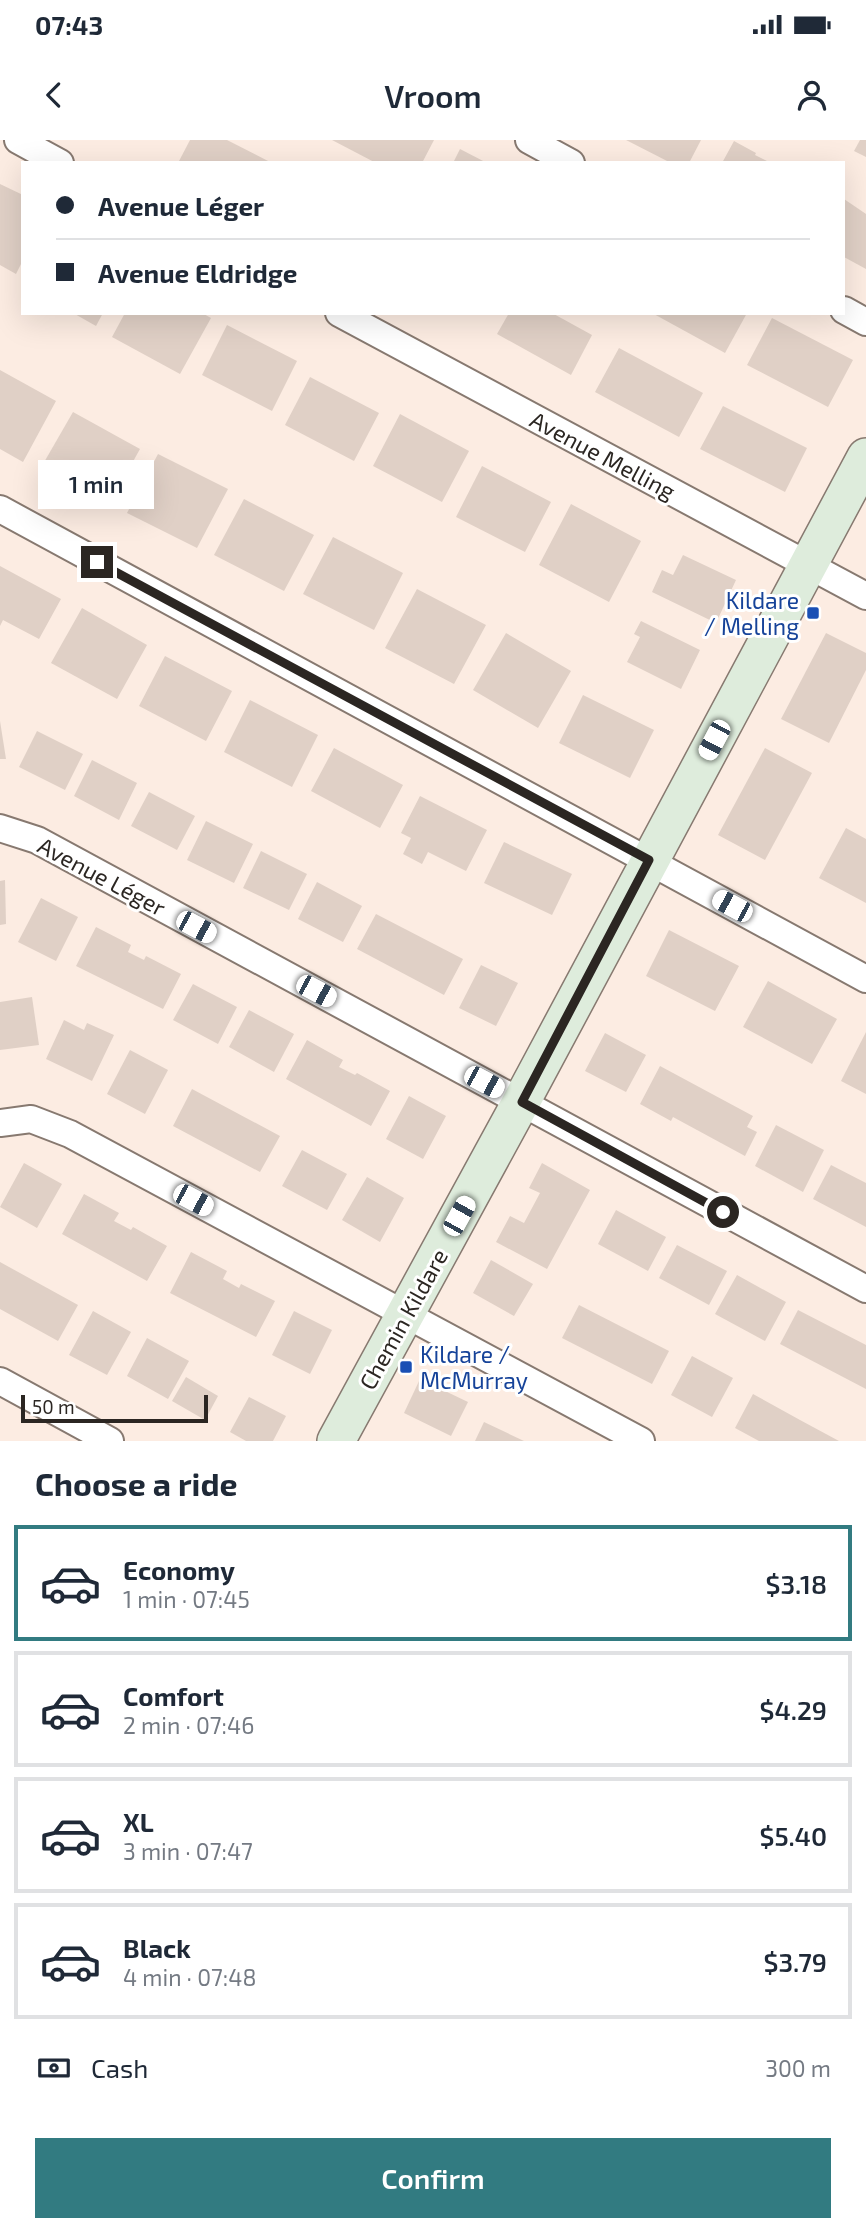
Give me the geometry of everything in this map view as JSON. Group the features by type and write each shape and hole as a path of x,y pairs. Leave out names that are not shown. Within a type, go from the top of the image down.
{"street":[{"path":"18,140 56,161"},
{"path":"529,140 567,161"},
{"path":"845,311 866,322"},
{"name":"Avenue Melling","path":"343,315 866,596"},
{"name":"Chemin Kildare","path":"336,1441 522,1102 866,457"},
{"path":"0,509 866,979"},
{"name":"Avenue Léger","path":"0,828 37,840 866,1289"},
{"path":"0,1123 31,1119 70,1134 641,1441"},
{"path":"0,1381 110,1441"}],"building":[{"path":"190,140 227,140 268,161 179,161"},
{"path":"332,140 434,140 423,161 372,161"},
{"path":"626,140 701,140 690,161 667,161"},
{"path":"860,140 866,140 866,157 854,151"},
{"path":"734,141 767,161 723,161"},
{"path":"460,149 483,161 454,161"},
{"path":"0,184 21,194 21,264 16,274 0,265"},
{"path":"845,200 866,214 866,269 845,258"},
{"path":"77,315 102,315 96,326"},
{"path":"124,315 206,315 211,318 180,374 112,337"},
{"path":"508,315 556,315 592,335 571,375 497,334"},
{"path":"656,315 746,315 725,353"},
{"path":"772,318 853,360 828,407 747,365"},
{"path":"227,325 297,361 272,411 202,375"},
{"path":"619,348 703,393 679,437 595,392"},
{"path":"0,370 56,401 23,462 0,449"},
{"path":"310,377 379,413 354,461 285,425"},
{"path":"723,406 807,448 785,492 700,449"},
{"path":"73,412 140,449 107,508 39,471"},
{"path":"400,414 469,451 442,502 373,466"},
{"path":"158,454 228,489 197,548 127,513"},
{"path":"482,466 551,502 525,552 456,517"},
{"path":"244,499 314,535 284,591 214,555"},
{"path":"571,504 641,541 609,602 539,565"},
{"path":"333,537 403,573 374,630 303,594"},
{"path":"683,555 736,580 716,623 652,592 662,570 673,575"},
{"path":"0,566 61,599 39,639 3,620 0,626"},
{"path":"417,589 486,625 454,684 385,648"},
{"path":"82,608 147,645 117,699 51,663"},
{"path":"641,621 700,650 681,689 627,662 640,637 634,634"},
{"path":"506,633 571,671 538,728 473,690"},
{"path":"826,633 866,653 866,670 829,743 781,719"},
{"path":"165,656 232,691 206,741 139,706"},
{"path":"583,695 654,730 630,778 559,743"},
{"path":"250,700 318,735 292,787 224,752"},
{"path":"0,721 6,759 0,759"},
{"path":"37,731 83,754 65,790 19,767"},
{"path":"334,748 403,785 380,828 311,791"},
{"path":"765,748 812,773 765,860 718,835"},
{"path":"92,760 137,783 119,820 74,796"},
{"path":"149,792 195,816 177,850 131,826"},
{"path":"420,796 487,830 466,871 428,852 422,864 403,854 411,838 401,833"},
{"path":"206,821 253,844 234,883 187,860"},
{"path":"846,828 866,839 866,903 819,878"},
{"path":"504,842 572,874 552,915 484,883"},
{"path":"261,851 307,874 289,910 243,888"},
{"path":"5,880 6,924 0,925 0,881"},
{"path":"317,882 362,906 343,942 298,919"},
{"path":"41,898 78,917 56,961 18,942"},
{"path":"376,914 463,959 444,995 357,949"},
{"path":"96,927 131,945 128,952 144,960 146,956 181,974 163,1009 76,966"},
{"path":"669,930 739,966 715,1011 646,976"},
{"path":"481,965 518,983 496,1026 459,1008"},
{"path":"768,981 837,1019 812,1064 743,1027"},
{"path":"193,984 237,1007 218,1044 173,1020"},
{"path":"32,997 39,1045 0,1050 0,1002"},
{"path":"249,1010 294,1034 274,1072 229,1047"},
{"path":"64,1020 84,1030 87,1023 114,1035 92,1081 46,1059"},
{"path":"866,1032 866,1094 841,1081"},
{"path":"605,1033 646,1055 626,1092 585,1071"},
{"path":"307,1040 343,1060 339,1067 355,1075 357,1073 390,1091 371,1126 286,1079"},
{"path":"130,1050 168,1070 145,1114 107,1094"},
{"path":"660,1066 753,1116 747,1127 757,1132 745,1156 673,1117 671,1121 640,1104"},
{"path":"192,1089 280,1136 260,1172 173,1126"},
{"path":"409,1096 446,1116 423,1159 386,1139"},
{"path":"776,1125 824,1150 803,1192 755,1166"},
{"path":"302,1150 347,1174 327,1210 282,1186"},
{"path":"24,1163 62,1184 37,1228 0,1207"},
{"path":"542,1163 590,1190 547,1269 496,1242 510,1216 524,1223 540,1193 529,1188"},
{"path":"831,1165 866,1183 866,1227 813,1199"},
{"path":"367,1177 404,1198 380,1242 342,1220"},
{"path":"84,1194 119,1213 114,1221 131,1230 133,1227 167,1246 147,1281 62,1234"},
{"path":"616,1210 666,1237 648,1271 598,1244"},
{"path":"677,1245 727,1271 709,1305 659,1278"},
{"path":"191,1252 227,1271 223,1279 239,1288 241,1284 275,1301 256,1337 170,1293"},
{"path":"491,1260 533,1284 514,1316 473,1293"},
{"path":"0,1262 78,1305 58,1341 0,1309"},
{"path":"737,1275 786,1302 765,1341 715,1314"},
{"path":"579,1305 669,1351 652,1384 562,1338"},
{"path":"798,1310 866,1345 866,1389 780,1344"},
{"path":"93,1311 131,1332 107,1375 69,1355"},
{"path":"294,1311 332,1330 310,1374 272,1355"},
{"path":"147,1338 189,1361 168,1399 127,1376"},
{"path":"692,1356 733,1378 712,1417 671,1395"},
{"path":"186,1377 218,1396 205,1420 172,1401"},
{"path":"420,1379 468,1402 451,1436 404,1413"},
{"path":"753,1394 839,1441 759,1441 735,1428"},
{"path":"249,1397 286,1416 273,1441 246,1441 230,1432"},
{"path":"484,1422 524,1441 475,1441"}],"place":[{"name":"Kildare / Melling","path":"813,613"},
{"name":"Kildare / McMurray","path":"406,1367"}],"route":[{"path":"97,562 649,860 522,1102 723,1212"}]}
